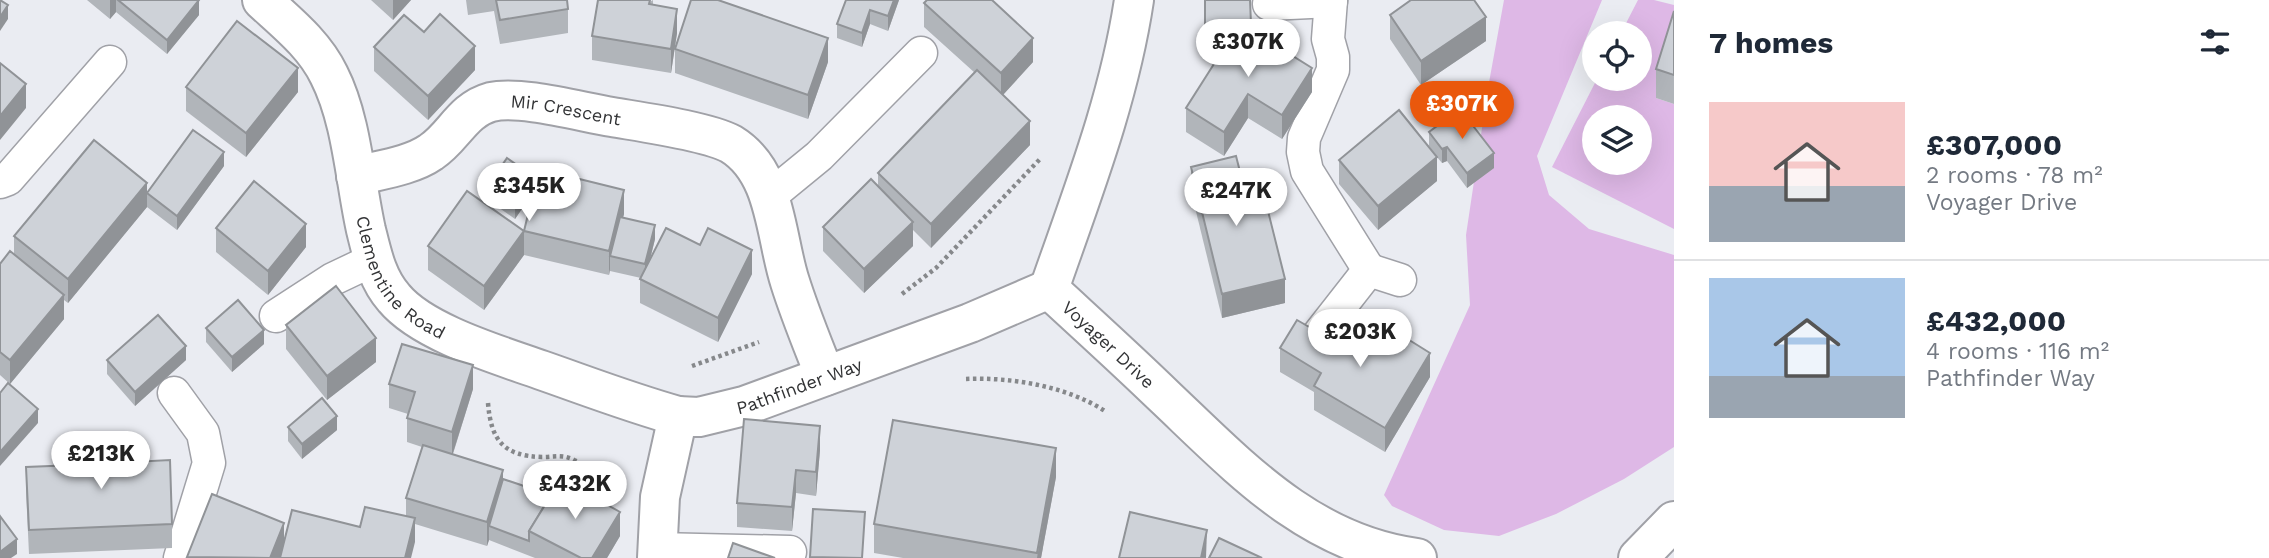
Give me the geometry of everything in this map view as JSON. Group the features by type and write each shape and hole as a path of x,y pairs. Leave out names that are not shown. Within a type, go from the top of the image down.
{"street":[{"name":"Clementine Road","path":"262,0 308,44 329,75 343,114 373,260 384,284 402,307 432,326 493,352 678,416"},
{"name":"Voyager Drive","path":"1134,0 1127,45 1110,113 1049,289 1234,463 1340,549 1376,551 1417,558"},
{"name":"Mir Crescent","path":"356,176 430,153 468,113 495,101 612,117 713,137 730,144 745,155 756,169 769,197 789,281 825,376"},
{"name":"Pathfinder Way","path":"678,416 699,417 716,414 970,323 1049,289"},
{"path":"657,553 660,497 678,416"},
{"path":"1638,558 1674,521"}],"lane":[{"path":"1269,4 1331,0 1328,39 1334,57 1333,70 1304,138 1303,152 1307,172 1369,270 1400,280"},
{"path":"769,197 819,156 921,53"},
{"path":"0,182 8,179 110,62"},
{"path":"276,316 332,279 373,260"},
{"path":"1315,339 1369,270"},
{"path":"174,393 202,433 209,463 180,558"},
{"path":"657,553 790,552"}],"path":[{"path":"493,352 485,376 490,426 495,439 522,454 573,459 617,490"}],"shaded area":[{"path":"1504,0 1602,0 1593,21 1582,21 1582,48 1537,156 1549,195 1589,229 1674,255 1674,447 1624,479 1556,514 1499,536 1444,530 1392,506 1384,495 1470,305 1466,235"},
{"path":"1638,0 1654,0 1674,5 1674,40 1656,98 1674,104 1674,229 1552,167 1582,108 1582,175 1652,175 1652,105 1584,105 1591,91 1652,91 1652,21 1627,21"}],"building":[{"path":"0,0 8,5 0,17"},
{"path":"118,0 199,0 167,40"},
{"path":"496,0 567,0 568,9 500,20"},
{"path":"598,0 650,0 649,4 677,9 671,49 592,36"},
{"path":"691,0 718,0 828,38 808,95 675,49"},
{"path":"846,0 894,0 888,16 870,10 862,33 837,24"},
{"path":"927,0 992,0 1033,38 1001,73 924,3"},
{"path":"1205,0 1250,0 1251,24 1205,25"},
{"path":"1411,0 1474,0 1486,17 1421,61 1390,15"},
{"path":"1674,11 1674,75 1656,69"},
{"path":"440,14 475,46 428,96 374,47 404,15 424,32"},
{"path":"237,21 298,68 246,133 186,87"},
{"path":"1240,23 1312,68 1282,115 1248,94 1224,132 1186,108"},
{"path":"0,63 26,84 0,116"},
{"path":"977,70 1030,121 931,224 878,173"},
{"path":"1460,109 1494,153 1467,173 1447,147 1442,149 1429,132"},
{"path":"1399,110 1437,157 1378,206 1339,160"},
{"path":"193,130 224,152 177,216 147,193"},
{"path":"94,140 147,183 68,279 14,236"},
{"path":"1236,156 1248,203 1265,199 1285,279 1222,294 1191,167"},
{"path":"507,158 534,177 515,205 488,186"},
{"path":"539,169 624,190 609,251 524,231"},
{"path":"871,179 913,222 864,269 823,227"},
{"path":"254,181 306,224 268,271 216,228"},
{"path":"467,191 524,231 484,286 428,246"},
{"path":"620,217 655,225 645,264 610,256"},
{"path":"666,228 700,245 708,228 752,250 718,318 640,279"},
{"path":"10,251 64,295 10,360 0,352 0,264"},
{"path":"336,286 376,338 327,376 286,325"},
{"path":"238,300 264,330 232,357 206,328"},
{"path":"158,315 186,346 135,392 107,360"},
{"path":"1297,320 1330,339 1336,330 1374,353 1390,328 1430,353 1385,428 1314,386 1321,373 1280,348"},
{"path":"402,344 473,365 452,432 407,418 415,392 389,384"},
{"path":"8,383 38,409 0,452 0,393"},
{"path":"322,398 337,416 302,444 288,427"},
{"path":"744,419 820,426 816,472 796,470 792,507 737,503"},
{"path":"893,420 1056,448 1037,553 874,524"},
{"path":"132,436 133,462 170,460 172,524 29,530 26,467 100,464 99,437"},
{"path":"423,445 503,470 487,522 406,498"},
{"path":"503,479 551,495 529,531 529,541 489,526"},
{"path":"561,479 620,512 592,558 581,558 529,531"},
{"path":"212,494 284,523 270,558 187,557"},
{"path":"365,507 415,518 405,558 280,558 292,510 360,527"},
{"path":"813,509 865,512 862,558 810,557"},
{"path":"1130,512 1207,530 1201,558 1119,558"},
{"path":"0,516 17,539 0,552"},
{"path":"1219,538 1262,558 1209,558"},
{"path":"733,543 775,558 728,558"}]}
